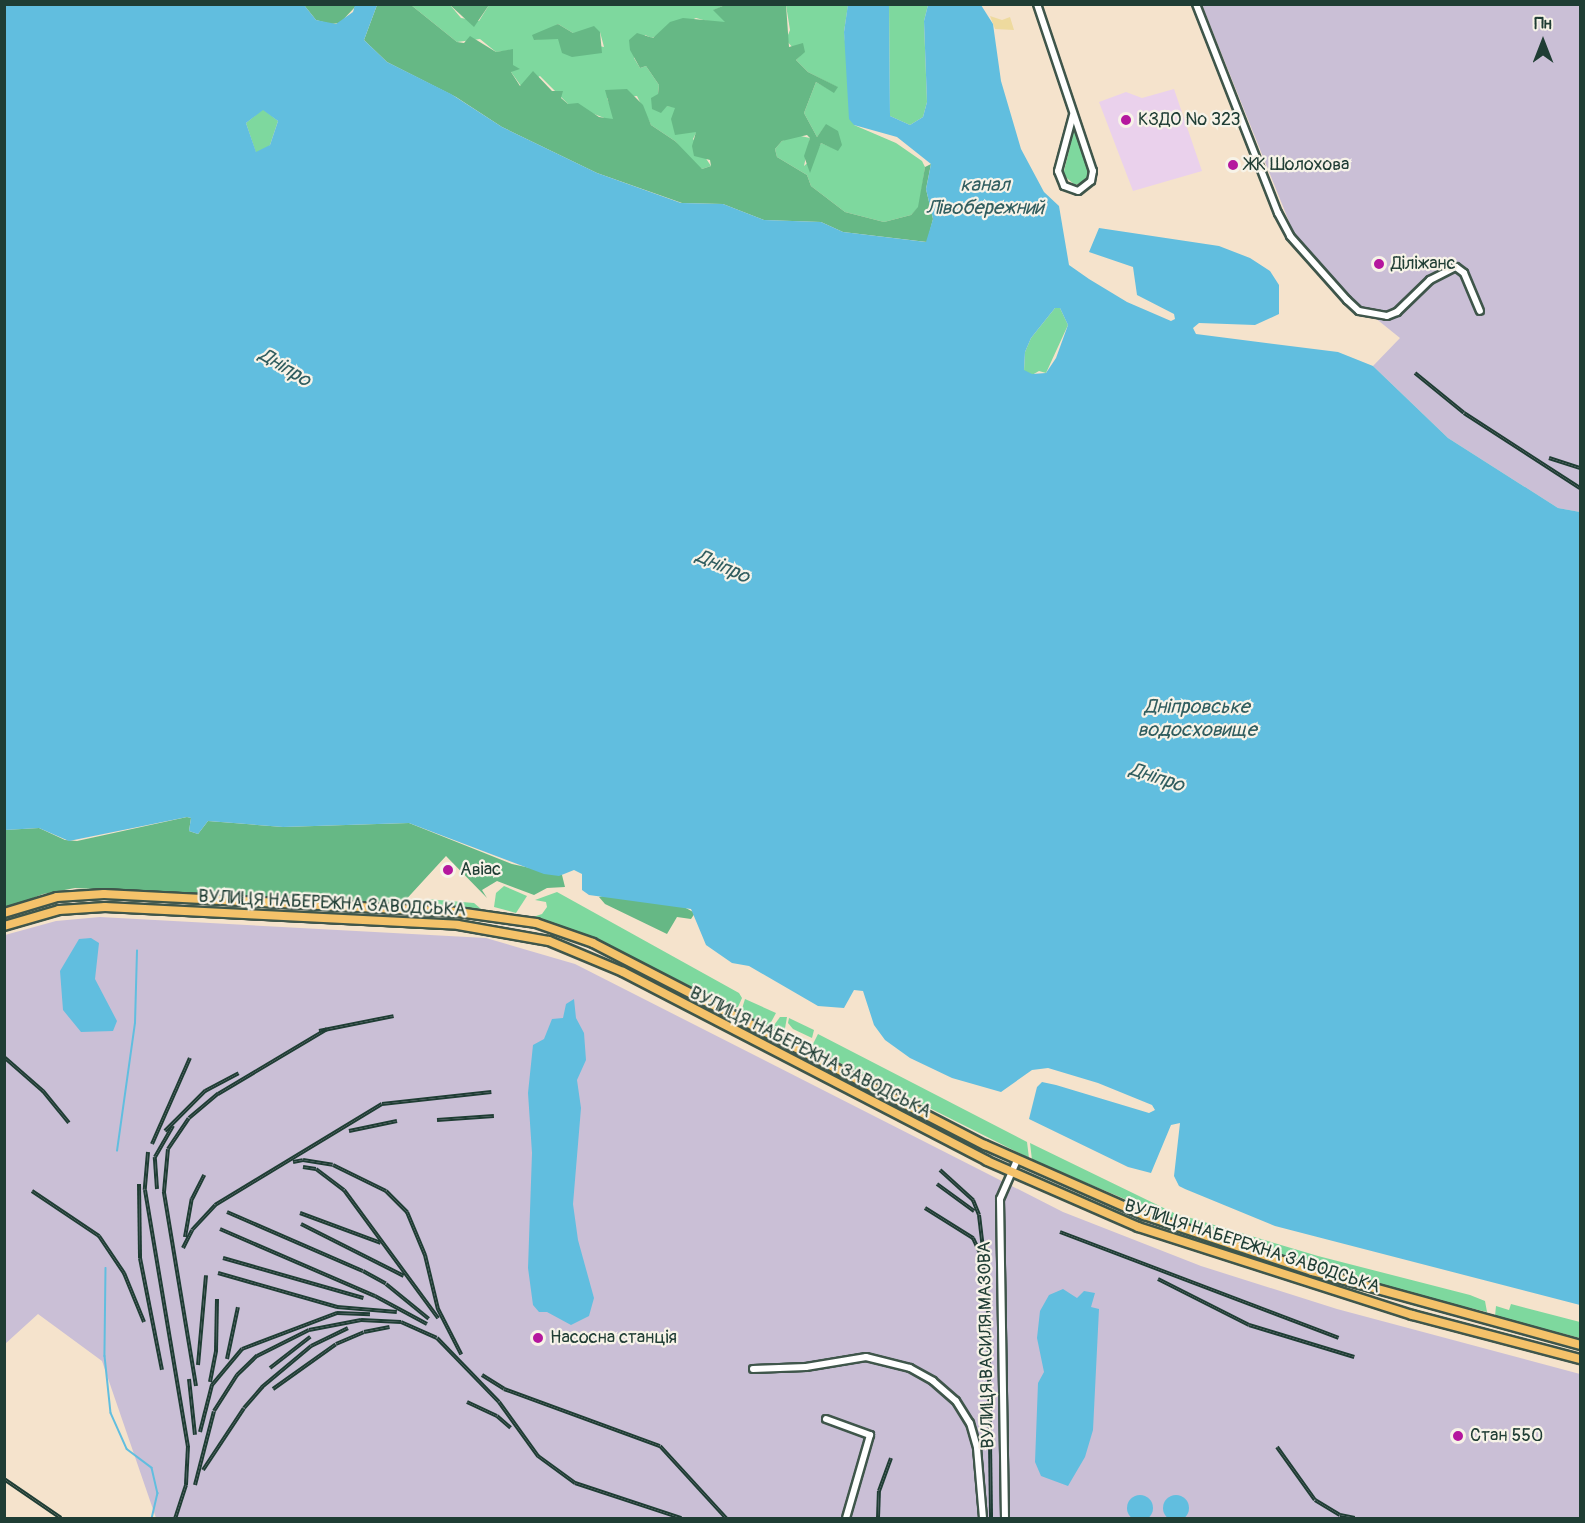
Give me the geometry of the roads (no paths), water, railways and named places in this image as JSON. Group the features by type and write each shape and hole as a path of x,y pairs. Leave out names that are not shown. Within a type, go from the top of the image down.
{"main road":[{"name":"ВУЛИЦЯ НАБЕРЕЖНА ЗАВОДСЬКА","path":"4,913 57,897 97,894 458,912 536,923 619,956 1017,1160 1194,1233 1416,1302 1581,1345"},
{"name":"ВУЛИЦЯ НАБЕРЕЖНА ЗАВОДСЬКА","path":"4,926 59,910 105,907 458,925 524,934 566,946 614,968 1011,1172 1190,1246 1412,1315 1581,1359"}],"street":[{"path":"1037,4 1093,171 1087,186 1073,191 1064,186 1058,171 1073,115"},
{"path":"1196,4 1278,213 1290,236 1347,300 1359,311 1387,316 1397,312 1430,280 1456,267 1464,273 1480,310"},
{"name":"ВУЛИЦЯ ВАСИЛЯ МАЗОВА","path":"1005,1518 1000,1202 1017,1160"},
{"path":"753,1369 806,1367 866,1357 910,1368 933,1381 956,1401 970,1423 977,1448 983,1518"},
{"path":"825,1419 870,1435 846,1518"}],"water":[{"name":"Дніпровське водосховище","path":"848,4 889,5 890,116 910,125 923,117 927,102 924,21 928,5 981,5 993,24 1001,81 1021,149 1044,192 1059,206 1069,265 1127,302 1171,321 1175,319 1174,314 1137,295 1133,267 1089,252 1099,228 1219,246 1250,258 1270,271 1279,285 1279,314 1255,325 1199,323 1193,328 1196,334 1338,352 1373,366 1448,438 1558,508 1580,512 1580,1305 1275,1226 1185,1189 1179,1186 1174,1176 1180,1123 1171,1125 1151,1173 1128,1167 1029,1119 1037,1087 1042,1082 1056,1085 1149,1113 1155,1110 1152,1105 1098,1083 1048,1068 1032,1070 1001,1092 952,1078 910,1058 885,1040 874,1025 863,991 854,990 844,1008 818,1006 749,966 732,963 706,945 691,909 589,895 582,890 582,874 574,870 559,876 544,874 409,823 283,827 208,821 198,834 189,831 191,818 187,817 69,841 39,828 5,830 5,5 304,5 316,20 336,24 353,12 355,5 377,5 364,40 387,62 451,94 502,127 597,173 681,203 723,204 764,220 821,222 843,232 926,242 933,219 926,189 931,164 897,137 854,125 849,119 844,32","holes":["263,110 278,121 270,145 256,152 246,123","1055,308 1060,308 1068,325 1056,358 1046,373 1032,374 1024,370 1025,352 1031,338"]},
{"path":"91,938 99,943 95,979 117,1021 113,1031 81,1032 63,1010 60,971 79,939"},
{"path":"574,999 576,1018 584,1033 586,1060 577,1080 581,1108 573,1204 578,1240 594,1298 589,1316 571,1325 547,1312 539,1312 533,1305 528,1268 532,1153 528,1093 533,1045 544,1039 552,1019 563,1018 566,1004"},
{"path":"1063,1289 1077,1298 1084,1291 1095,1293 1091,1307 1099,1309 1093,1430 1085,1457 1068,1486 1041,1476 1035,1462 1038,1383 1044,1372 1037,1338 1040,1311 1049,1295"},
{"path":"1140,1495 1149,1499 1153,1508 1149,1517 1140,1521 1131,1517 1127,1508 1131,1499"},
{"path":"1176,1495 1185,1499 1189,1508 1185,1517 1176,1521 1167,1517 1163,1508 1167,1499"}],"waterway":[{"path":"117,1151 135,1023 137,951"},
{"path":"106,1268 105,1356 111,1413 127,1449 152,1468 158,1493 152,1518"}],"railway":[{"path":"1415,373 1464,413 1580,488"},
{"path":"1549,458 1580,468"},
{"path":"319,1031 394,1016"},
{"path":"196,1386 164,1192 168,1149 189,1118 218,1094 327,1029"},
{"path":"4,1057 43,1091 69,1123"},
{"path":"152,1144 190,1058"},
{"path":"165,1131 205,1091 239,1073"},
{"path":"183,1248 192,1230 215,1205 382,1104 491,1092"},
{"path":"437,1120 494,1116"},
{"path":"349,1131 397,1121"},
{"path":"157,1189 155,1157 173,1126"},
{"path":"148,1152 145,1190 188,1446 186,1485 175,1518"},
{"path":"293,1162 303,1160 333,1165 386,1191 407,1212 425,1255 438,1309 461,1354"},
{"path":"303,1167 316,1169 344,1190 438,1318"},
{"path":"940,1170 973,1200 979,1215 984,1257"},
{"path":"185,1237 192,1199 204,1175"},
{"path":"139,1184 140,1258 162,1370"},
{"path":"937,1184 974,1211"},
{"path":"32,1191 99,1236 124,1273 144,1322"},
{"path":"925,1208 973,1238 981,1255 988,1299 991,1518"},
{"path":"227,1212 363,1271 386,1284 429,1319"},
{"path":"300,1213 381,1243"},
{"path":"301,1224 404,1276"},
{"path":"220,1229 375,1296 427,1324"},
{"path":"1060,1232 1339,1338"},
{"path":"223,1258 363,1298"},
{"path":"218,1273 337,1307 397,1312"},
{"path":"198,1365 206,1275"},
{"path":"1158,1279 1249,1325 1354,1357"},
{"path":"210,1382 216,1351 217,1299"},
{"path":"227,1359 238,1307"},
{"path":"200,1432 212,1385 242,1349 337,1313 370,1314"},
{"path":"195,1485 214,1411 237,1375 257,1356 309,1330 361,1320 401,1322 437,1338 499,1402 538,1456 575,1483 681,1518"},
{"path":"273,1389 336,1344 364,1332 390,1327"},
{"path":"203,1470 244,1408 262,1387 311,1346 348,1328"},
{"path":"270,1368 310,1337"},
{"path":"482,1375 504,1389 660,1446 726,1518"},
{"path":"189,1379 195,1435"},
{"path":"467,1402 497,1416 511,1428"},
{"path":"1277,1447 1315,1500 1340,1515 1355,1518"},
{"path":"878,1518 879,1491 891,1458"},
{"path":"4,1479 61,1518"}],"place":[{"name":"КЗДО № 323","path":"1126,120"},
{"name":"ЖК Шолохова","path":"1233,165"},
{"name":"Діліжанс","path":"1379,264"},
{"name":"Авіас","path":"448,870"},
{"name":"Насосна станція","path":"538,1338"},
{"name":"Стан 550","path":"1458,1436"}],"water label":[{"name":"канал Лівобережний","path":"985,196"},
{"name":"Дніпро","path":"285,367"},
{"name":"Дніпро","path":"723,566"},
{"name":"Дніпро","path":"1157,777"}]}
